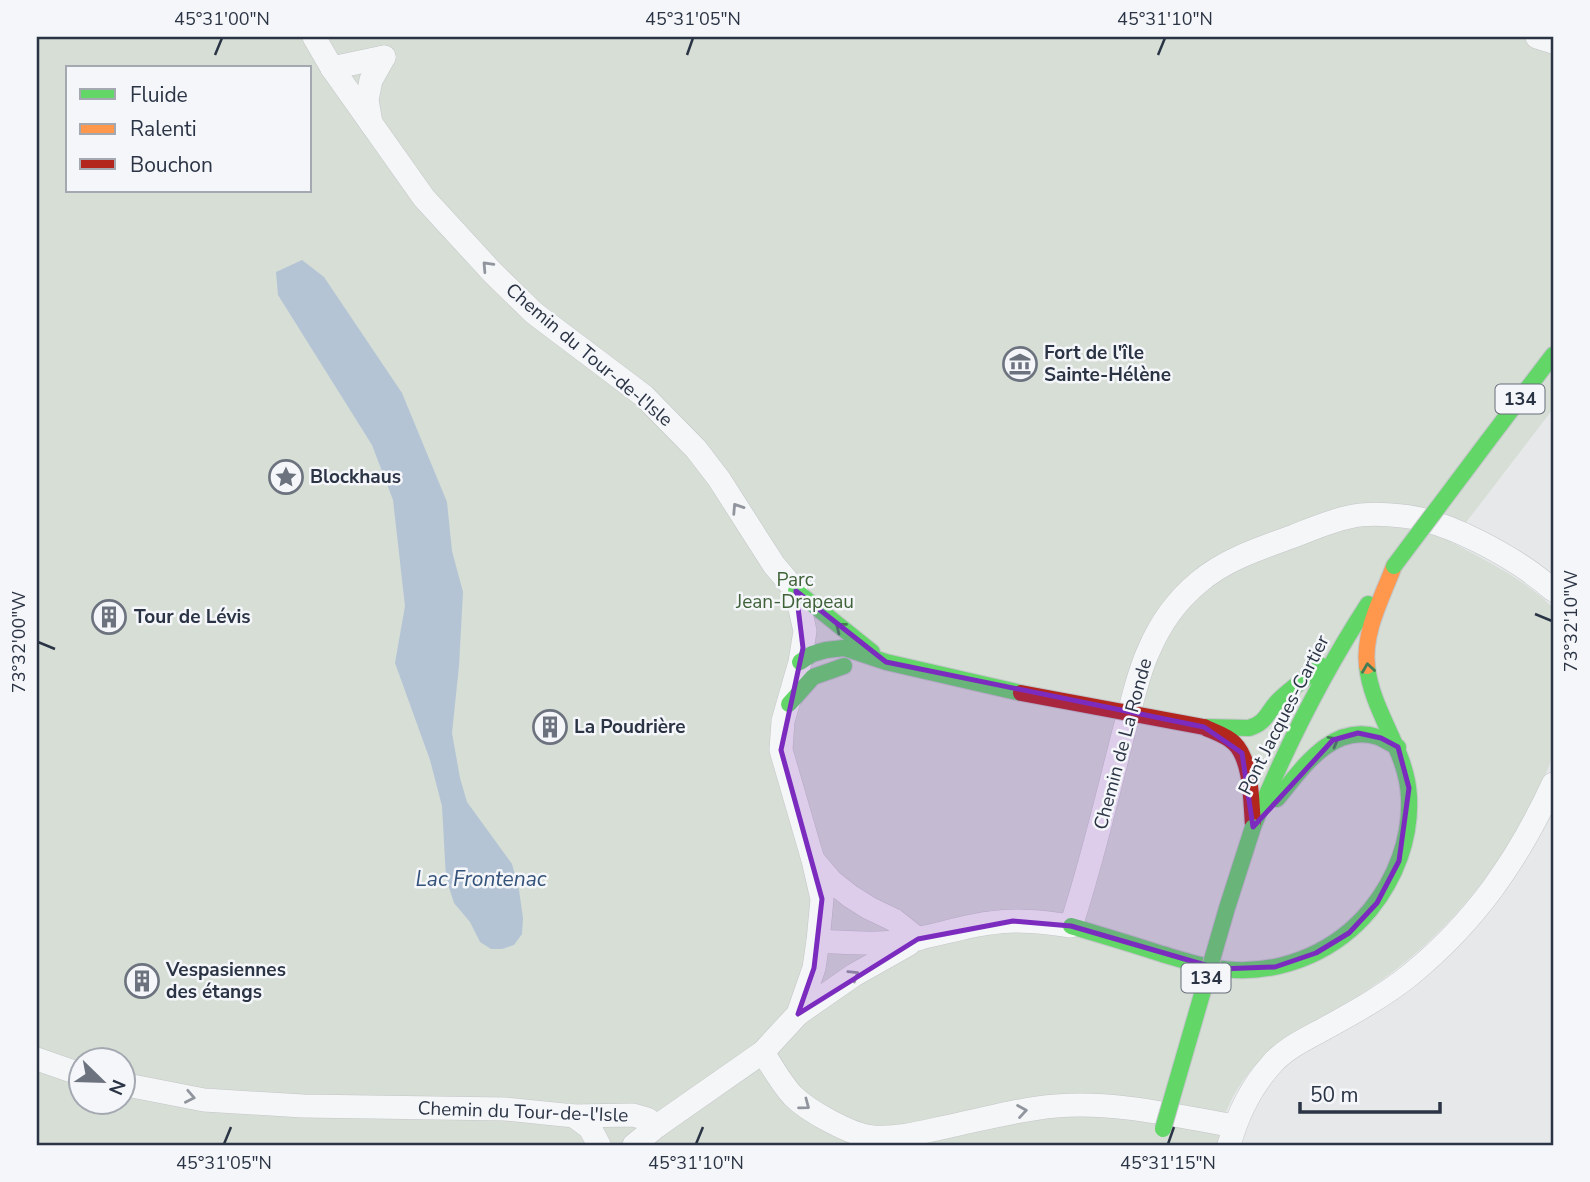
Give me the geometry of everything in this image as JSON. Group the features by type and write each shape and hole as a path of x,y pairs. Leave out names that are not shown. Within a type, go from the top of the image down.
{"main road":[{"name":"Pont Jacques-Cartier","path":"1158,1145 1253,827 1288,745 1359,617 1394,566 1553,355"},
{"path":"1071,926 1219,969 1275,967 1297,961 1334,944 1364,919 1377,903 1399,861 1409,815 1409,788 1405,769 1398,747 1377,707 1366,660 1371,628 1394,566"},
{"path":"796,591 886,662"},
{"path":"800,662 813,654 844,648 886,662 1021,693 1204,727 1249,728 1256,726 1268,716 1277,702 1336,656"},
{"path":"789,704 813,677 850,664 886,662"},
{"path":"1204,727 1234,743 1242,753 1253,827"},
{"path":"1253,827 1309,761 1334,740 1348,734 1364,734 1381,738 1398,747"}],"street":[{"name":"Chemin du Tour-de-l'Isle","path":"136,1087 204,1100 303,1106 505,1109 574,1116 634,1115 657,1126 763,1052 798,1014 814,968 822,899 781,750 783,721 800,662 805,631 796,591 774,565 719,479 696,449 644,396 534,313 492,272 425,198 332,68 314,37"},
{"path":"1537,37 1553,42"},
{"path":"332,68 384,57 371,80 367,100 371,124"},
{"name":"Chemin de La Ronde","path":"1071,926 1148,651 1167,617 1183,596 1220,567 1277,542 1344,518 1374,514 1403,516 1461,533 1487,545 1553,590"},
{"path":"781,750 772,736 773,704 789,672 800,662"},
{"path":"763,1052 788,1089 810,1110 846,1128 872,1137 926,1132 1022,1110 1086,1105 1119,1107 1232,1135 1256,1085 1272,1063 1294,1046 1347,1016 1408,976 1473,914 1520,849 1553,784"},
{"path":"813,860 831,881 850,896 894,920 918,939"},
{"path":"818,941 891,943 988,923 1013,921 1071,926"},
{"path":"798,1014 854,975 918,939"},
{"path":"37,1059 66,1069"},
{"path":"574,1116 590,1128 600,1145"},
{"path":"634,1145 657,1126"}],"highlighted area":[{"path":"796,591 886,662 1204,727 1242,753 1253,827 1333,740 1358,733 1381,738 1398,747 1409,788 1399,861 1377,903 1349,933 1316,953 1275,967 1219,969 1071,926 1013,921 918,939 798,1014 814,968 822,899 781,750 803,648"}],"green space":[{"name":"Parc Jean-Drapeau","path":"37,37 1553,37 1553,409 1451,542 1518,580 1553,608 1552,756 1542,784 1505,851 1455,915 1395,970 1292,1035 1256,1064 1229,1105 1217,1145 37,1145"}],"water":[{"name":"Lac Frontenac","path":"302,260 324,277 402,393 447,502 452,551 463,592 452,733 460,778 467,802 512,864 523,918 522,934 514,945 502,949 491,949 480,942 470,922 454,903 446,878 442,806 430,760 395,663 405,606 393,500 372,445 278,295 276,272"}],"traffic: fast":[{"path":"1487,442 1553,355"},
{"path":"1394,566 1487,442"},
{"path":"796,591 872,652"},
{"path":"1253,827 1305,713 1368,604"},
{"path":"800,662 812,654 844,648 886,662 1021,693"},
{"path":"789,704 813,677 844,666"},
{"path":"1204,727 1255,726 1287,692 1322,666"},
{"path":"1071,926 1189,962 1216,968 1254,970 1310,956 1342,937 1357,924 1379,898 1394,871 1404,842 1409,812 1407,780 1375,700 1367,666"},
{"path":"1277,799 1308,762 1332,742 1361,734 1378,737 1398,747"},
{"path":"1163,1129 1253,827"}],"traffic: slow":[{"path":"1367,666 1371,628 1394,566"}],"traffic: jam":[{"path":"1021,693 1204,727"},
{"path":"1204,727 1227,738 1240,750 1250,782 1253,825"}],"place":[{"name":"Fort de l'île Sainte-Hélène","path":"1020,364"},
{"name":"Blockhaus","path":"286,477"},
{"name":"Tour de Lévis","path":"109,617"},
{"name":"La Poudrière","path":"550,727"},
{"name":"Vespasiennes des étangs","path":"142,981"}]}
